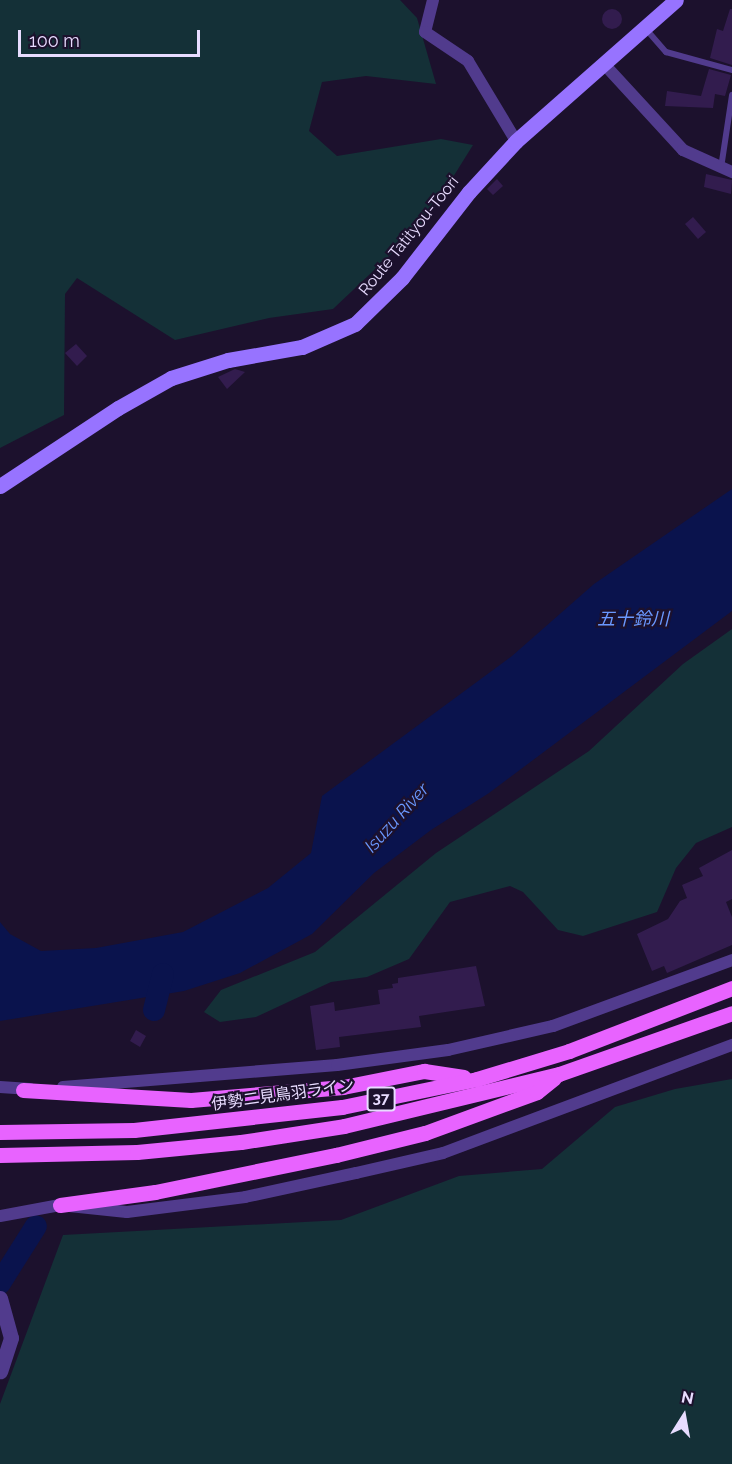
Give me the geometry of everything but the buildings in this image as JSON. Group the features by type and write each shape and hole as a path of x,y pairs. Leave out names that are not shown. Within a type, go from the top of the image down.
{"main road":[{"name":"Route Tatityou-Toori","path":"0,486 118,408 171,378 228,360 302,347 355,324 402,278 469,192 516,141 676,0"},
{"name":"伊勢二見鳥羽ライン","path":"0,1132 134,1130 342,1107 477,1079 569,1051 732,988"},
{"name":"37","path":"0,1155 137,1152 242,1142 355,1124 559,1074 732,1012"},
{"path":"23,1090 192,1100 342,1087 424,1071 477,1079"},
{"path":"60,1205 155,1192 336,1155 425,1133 537,1092 559,1074"}],"street":[{"path":"433,0 425,32 468,61 516,141"},
{"path":"604,64 682,150 727,170"},
{"path":"0,1087 23,1090 337,1065 448,1050 554,1026 732,960"},
{"path":"0,1216 60,1205 127,1212 245,1197 443,1153 732,1045"},
{"path":"0,1371 11,1338 3,1305"}],"lane":[{"path":"645,28 666,52 732,70"},
{"path":"727,170 732,95"}],"green space":[{"path":"0,0 400,0 417,18 436,84 366,76 322,82 309,131 337,156 441,139 473,145 425,222 333,309 269,318 175,340 77,278 65,294 64,415 0,448"},
{"path":"732,629 732,827 696,843 676,868 657,912 583,936 558,930 523,892 510,886 450,902 409,959 367,977 331,982 256,1017 220,1022 204,1012 221,990 315,952 436,853 589,751 683,664"},
{"path":"732,1079 732,1464 0,1464 0,1404 63,1235 341,1220 459,1176 542,1169 615,1107 675,1089"}],"water":[{"name":"五十鈴川","path":"732,489 732,611 489,793 431,830 374,873 312,934 240,973 184,991 0,1021 0,922 10,934 41,951 96,948 183,932 268,888 311,853 322,796 512,656 594,584"}],"waterway":[{"path":"154,1010 163,974"},
{"path":"0,1283 36,1226"}],"water label":[{"name":"Isuzu River","path":"397,818"}]}
